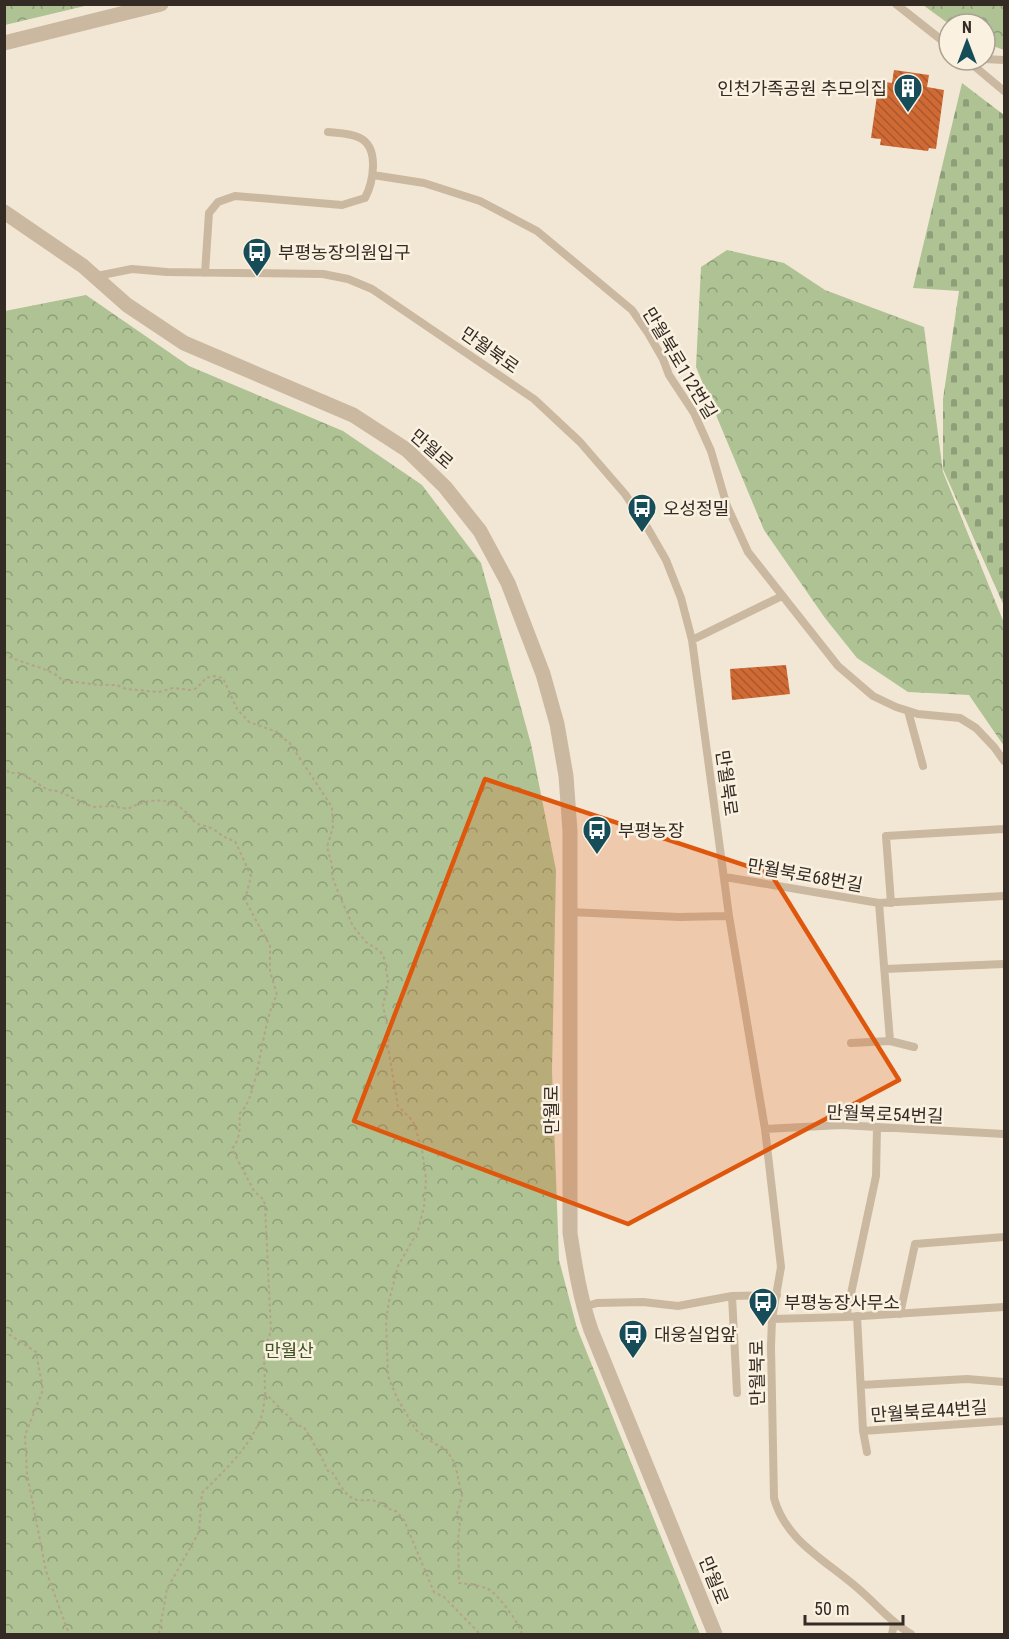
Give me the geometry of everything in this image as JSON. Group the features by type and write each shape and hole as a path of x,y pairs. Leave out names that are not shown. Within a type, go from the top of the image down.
{"street":[{"path":"4,43 161,4"},
{"name":"만월로","path":"4,212 83,266 127,305 184,343 353,415 407,450 445,487 480,531 508,583 543,674 557,724 566,776 570,831 570,1233 575,1271 583,1307 715,1635"}],"lane":[{"path":"896,4 937,36"},
{"path":"982,72 1005,91"},
{"path":"205,273 209,213 218,202 235,196 342,205 365,198 373,175 370,150 363,139 353,135 328,132"},
{"name":"만월북로112번길","path":"373,175 424,183 480,201 537,231 632,310 648,333 669,375 694,413 711,451 728,506 748,552 838,666 873,696 908,711 960,718 976,728 1005,761"},
{"name":"만월북로","path":"95,277 132,269 205,273 323,274 348,279 372,289 534,399 580,442 625,494 647,527 666,560 681,598 692,640 729,916 765,1129 781,1267 772,1319 774,1498 778,1515 819,1559 861,1591 894,1624 911,1635"},
{"path":"692,640 782,596"},
{"path":"908,711 923,766"},
{"name":"만월북로68번길","path":"891,903 886,836 1005,829"},
{"name":"만월북로68번길","path":"725,877 879,903 1005,896"},
{"name":"만월북로68번길","path":"879,903 890,1041"},
{"path":"570,912 679,917 729,916"},
{"path":"885,969 1005,964"},
{"path":"851,1043 890,1041 914,1047"},
{"name":"만월북로54번길","path":"765,1129 841,1125 1005,1134"},
{"path":"846,1317 876,1176 877,1127"},
{"path":"900,1314 915,1244 1005,1237"},
{"path":"583,1307 597,1303 678,1306 732,1296 777,1296"},
{"name":"만월북로","path":"732,1296 737,1393"},
{"path":"772,1319 846,1317 1005,1307"},
{"name":"만월북로44번길","path":"856,1316 863,1431 1005,1421"},
{"path":"861,1385 967,1379 1005,1382"},
{"path":"863,1431 867,1452"},
{"path":"892,1635 894,1624"}],"path":[{"path":"4,654 16,661 57,674 62,680 117,685 126,689 159,692 173,688 191,690 197,688 206,678 219,676 224,678 239,712 249,722 277,732 289,742 332,807 333,827 327,847 332,865 332,876 353,926 366,942 380,951 384,958 388,981 383,1006 389,1034 388,1047 398,1107 413,1121 424,1160 426,1179 424,1207 418,1230 398,1266 386,1321 388,1376 397,1398 417,1430 435,1444 446,1449 455,1464 462,1496 457,1514 460,1525 459,1583 489,1589 515,1618 522,1635"},
{"path":"4,765 9,773 21,773 48,790 58,791 93,807 112,806 128,809 141,802 164,800 182,808 192,820 201,826 211,828 224,839 235,842 251,876 245,900 270,946 270,971 277,995 272,1002 260,1047 253,1092 246,1108 240,1113 242,1125 237,1142 232,1149 254,1191 264,1200 265,1206 271,1331 264,1352 265,1393 261,1418 248,1443 234,1461 202,1493 199,1532 167,1589 159,1635"},
{"path":"4,1330 36,1352 43,1390 25,1435 27,1474 46,1570 69,1635"},
{"path":"265,1393 297,1425 304,1427 328,1471 332,1472 341,1488 355,1500 381,1503 390,1510 396,1511 405,1520 434,1592 444,1597 480,1635"}],"highlighted area":[{"path":"485,779 771,874 899,1080 628,1224 354,1121"}],"green space":[{"path":"5,4 89,4 89,5 5,25"},
{"path":"923,5 1004,5 1004,50 997,47 997,12 937,12 937,15"},
{"path":"962,83 1004,115 1004,606 943,469 943,399 959,291 913,288"},
{"path":"727,250 784,263 825,290 924,327 943,472 1004,623 1004,746 969,695 908,692 857,658 825,618 764,530 696,367 701,267"},
{"name":"만월산","path":"86,295 189,366 343,431 422,485 481,563 531,744 556,870 552,1071 559,1260 577,1328 700,1634 5,1634 5,311"}],"building":[{"name":"인천가족공원 추모의집","path":"894,70 929,75 927,87 944,90 936,149 929,148 928,151 880,145 881,139 871,138 879,81 892,83"},
{"path":"786,665 790,694 732,700 730,669"}],"place":[{"name":"인천가족공원 추모의집","path":"908,114"},
{"name":"부평농장의원입구","path":"257,278"},
{"name":"오성정밀","path":"642,534"},
{"name":"부평농장","path":"597,856"},
{"name":"부평농장사무소","path":"763,1328"},
{"name":"대웅실업앞","path":"633,1360"}]}
